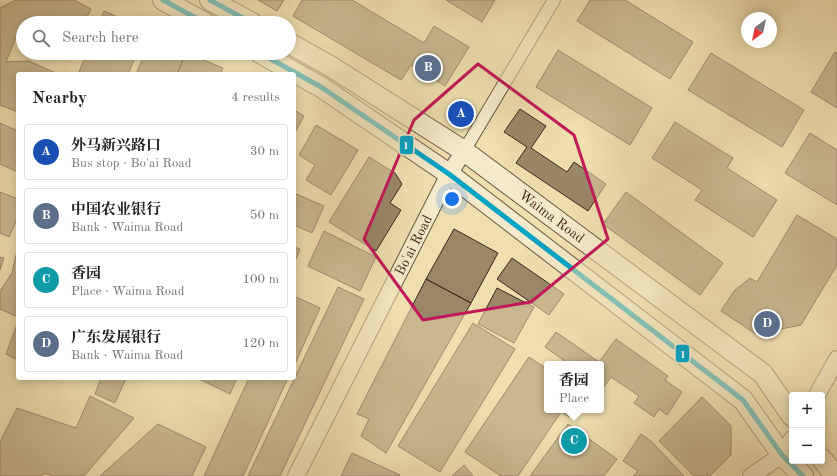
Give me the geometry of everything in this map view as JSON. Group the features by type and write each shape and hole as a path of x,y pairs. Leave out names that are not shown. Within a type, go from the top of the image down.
{"street":[{"path":"163,0 192,16"},
{"path":"210,0 239,16"},
{"name":"Bo'ai Road","path":"296,476 449,174 554,0"},
{"name":"Waima Road","path":"296,47 330,66 464,151 763,374 789,412"},
{"name":"Waima Road","path":"273,60 294,72"},
{"name":"Waima Road","path":"296,73 321,87 449,174 744,400 787,447 803,476"},
{"path":"819,392 837,359"},
{"path":"751,476 787,447"},
{"path":"825,462 835,476"}],"highlighted area":[{"path":"478,64 574,135 608,239 531,302 423,320 364,239 414,120"}],"building":[{"path":"16,0 74,0 91,9 88,16 16,16 16,37 6,62 29,61 54,72 16,72 16,111 0,105 0,8"},
{"path":"258,0 284,0 277,11"},
{"path":"302,0 352,0 424,43 434,26 469,47 445,86 411,65 401,80 296,18 296,16 293,16"},
{"path":"446,0 495,0 482,22"},
{"path":"590,0 625,0 693,42 670,79 577,21"},
{"path":"104,11 116,16 102,16"},
{"path":"558,50 652,108 630,145 536,87"},
{"path":"835,52 837,53 837,108 811,92"},
{"path":"711,53 804,110 782,147 688,90"},
{"path":"84,60 134,60 129,72 79,72"},
{"path":"142,60 183,60 178,72 137,72"},
{"path":"183,60 203,60 223,68 221,72 178,72"},
{"path":"520,109 546,126 531,148 567,172 574,162 606,184 588,211 516,163 527,147 504,132"},
{"path":"296,111 304,116 296,130"},
{"path":"675,122 733,158 727,168 777,200 753,237 695,200 702,190 652,158"},
{"path":"0,123 16,130 16,171 0,164"},
{"path":"316,125 358,150 331,195 306,180 315,165 299,155"},
{"path":"810,133 837,150 837,205 785,173"},
{"path":"369,157 395,173 402,184 390,203 401,210 376,251 329,222"},
{"path":"0,192 16,198 16,221 9,237 0,233"},
{"path":"626,192 723,263 700,295 603,224"},
{"path":"296,194 324,206 312,233 296,226"},
{"path":"797,215 837,239 837,265 801,325 756,334 721,311 734,291 750,278 757,282"},
{"path":"454,229 498,253 471,303 426,279"},
{"path":"324,231 376,257 360,291 308,266"},
{"path":"296,248 300,249 296,259"},
{"path":"16,255 16,316 0,309 0,291 12,273"},
{"path":"0,257 4,258 0,270"},
{"path":"512,258 564,294 549,315 497,279"},
{"path":"426,279 471,303 386,453 361,436 369,419 357,414"},
{"path":"338,287 364,299 280,476 248,476 294,380 296,380 296,375"},
{"path":"497,288 534,307 514,343 478,324"},
{"path":"296,297 320,308 296,362"},
{"path":"473,323 515,349 440,472 398,446"},
{"path":"16,327 16,359 6,354"},
{"path":"556,332 598,361 565,361 545,347"},
{"path":"616,339 668,376 665,380 682,392 667,415 659,409 654,417 634,403 639,396 611,377 604,387 604,361 600,361"},
{"path":"529,357 544,367 544,413 560,413 518,476 501,476 465,452"},
{"path":"100,380 125,380 115,403 95,394"},
{"path":"201,380 236,380 230,394"},
{"path":"248,380 287,380 243,476 204,476"},
{"path":"90,396 134,418 84,476 53,476 44,473 42,476 0,476 0,442 17,408 76,428"},
{"path":"702,397 731,426 731,455 710,476 694,476 659,441"},
{"path":"563,413 571,413 569,417"},
{"path":"158,424 206,447 192,476 100,476"},
{"path":"568,424 617,459 604,476 530,476"},
{"path":"641,434 652,442 684,476 633,476 638,471 623,461"},
{"path":"352,453 400,475 341,476"},
{"path":"464,465 473,476 452,476"}],"transit line":[{"name":"1","path":"163,0 192,16"},
{"name":"1","path":"210,0 239,16"},
{"name":"1","path":"273,60 294,72"},
{"name":"1","path":"296,73 321,87 449,174 743,400 782,455 803,476"}],"place":[{"name":"中国农业银行","path":"428,68"},
{"name":"外马新兴路口","path":"461,114"},
{"name":"广东发展银行","path":"767,324"},
{"name":"香园","path":"574,441"}]}
